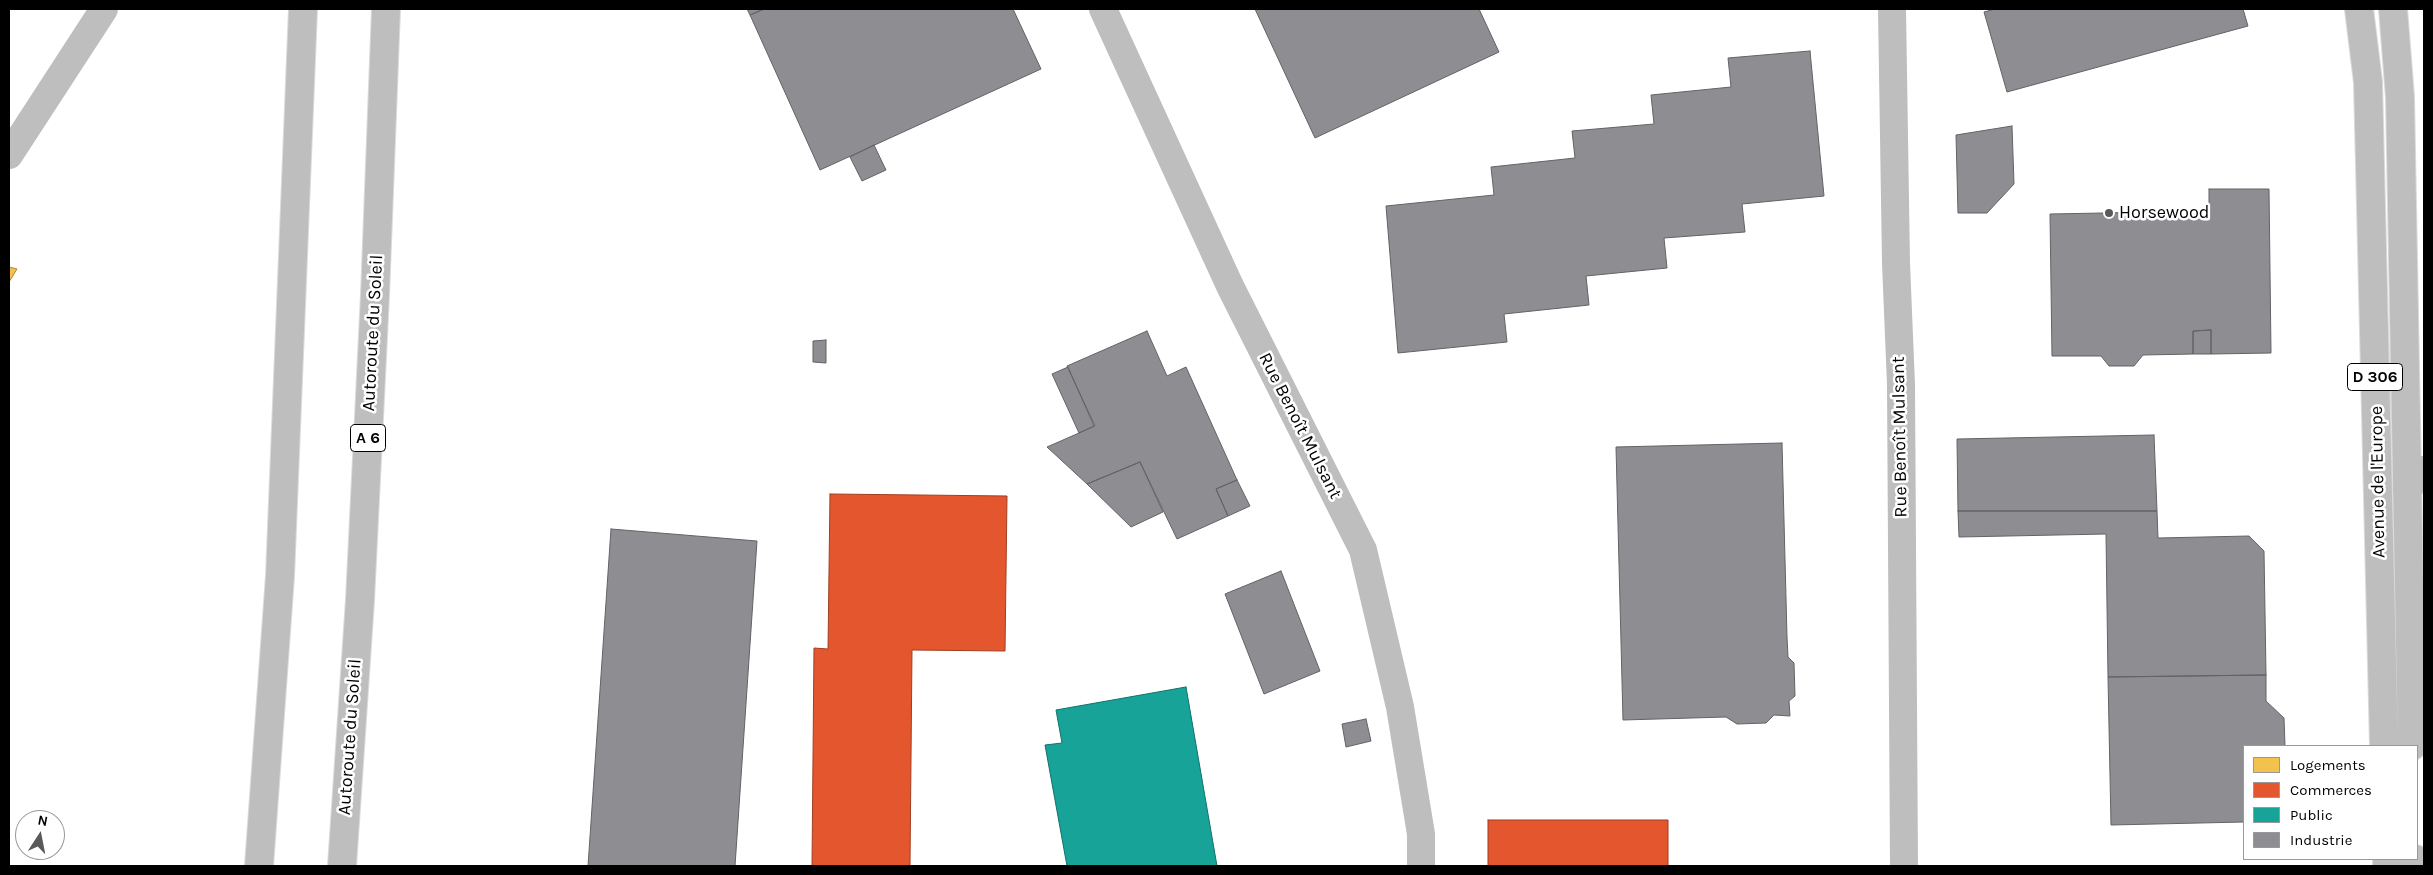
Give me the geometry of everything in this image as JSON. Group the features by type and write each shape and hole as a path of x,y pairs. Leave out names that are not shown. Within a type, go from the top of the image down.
{"main road":[{"path":"9,155 104,9"},
{"path":"259,866 280,576 303,9"},
{"name":"Autoroute du Soleil","path":"342,866 363,531 386,9"},
{"name":"Rue Benoît Mulsant","path":"1103,9 1230,286 1363,550 1400,707 1421,834 1421,866"},
{"name":"Rue Benoît Mulsant","path":"1892,9 1896,263 1901,385 1904,866"},
{"name":"Avenue de l'Europe","path":"2360,9 2368,82 2384,745"},
{"name":"Avenue de l'Europe","path":"2392,9 2400,96 2412,745"},
{"path":"2407,490 2424,470"}],"building: Logements":[{"path":"9,267 17,269 9,282"}],"building: Commerces":[{"path":"830,494 1007,496 1005,651 912,650 910,866 812,866 814,648 828,649"},
{"path":"1488,820 1668,820 1668,866 1488,866"}],"building: Public":[{"path":"1186,687 1217,866 1067,866 1045,745 1062,743 1056,710"}],"building: Industrie":[{"path":"747,9 764,9 750,15"},
{"path":"764,9 1013,9 1041,69 820,170 750,15"},
{"path":"1255,9 1479,9 1499,52 1315,138"},
{"path":"1995,9 2243,9 2248,26 2007,92 1984,12"},
{"path":"1810,51 1824,196 1742,204 1745,232 1664,238 1667,268 1586,276 1589,305 1504,314 1507,342 1398,353 1386,206 1494,195 1491,167 1575,158 1572,131 1654,124 1651,95 1731,87 1728,58"},
{"path":"2012,126 2014,184 1987,213 1958,213 1956,135"},
{"path":"874,145 886,170 862,181 850,157"},
{"path":"2209,189 2269,189 2271,353 2211,354 2211,330 2193,331 2193,354 2143,355 2134,366 2109,366 2101,356 2052,356 2050,214 2209,211"},
{"path":"2211,330 2211,354 2193,354 2193,331"},
{"path":"1147,331 1167,376 1186,367 1237,480 1216,489 1228,516 1177,539 1140,462 1087,484 1047,447 1095,426 1067,366"},
{"path":"826,340 826,363 813,362 813,341"},
{"path":"1068,367 1094,426 1079,433 1052,374"},
{"path":"2154,435 2157,511 1958,511 1957,439"},
{"path":"1782,443 1788,657 1794,663 1795,696 1789,701 1790,716 1774,715 1766,723 1737,724 1726,717 1623,720 1616,447"},
{"path":"1140,462 1163,512 1131,527 1087,484"},
{"path":"1237,480 1250,506 1228,516 1216,489"},
{"path":"1958,511 2157,511 2158,538 2249,536 2264,551 2266,675 2108,677 2106,534 1959,537"},
{"path":"611,529 757,541 735,866 588,866"},
{"path":"1281,571 1320,671 1264,694 1225,594"},
{"path":"2266,675 2266,701 2284,718 2285,745 2243,745 2243,822 2111,825 2108,677"},
{"path":"1366,719 1371,741 1346,747 1342,724"}],"place":[{"name":"Horsewood","path":"2109,213"}]}
